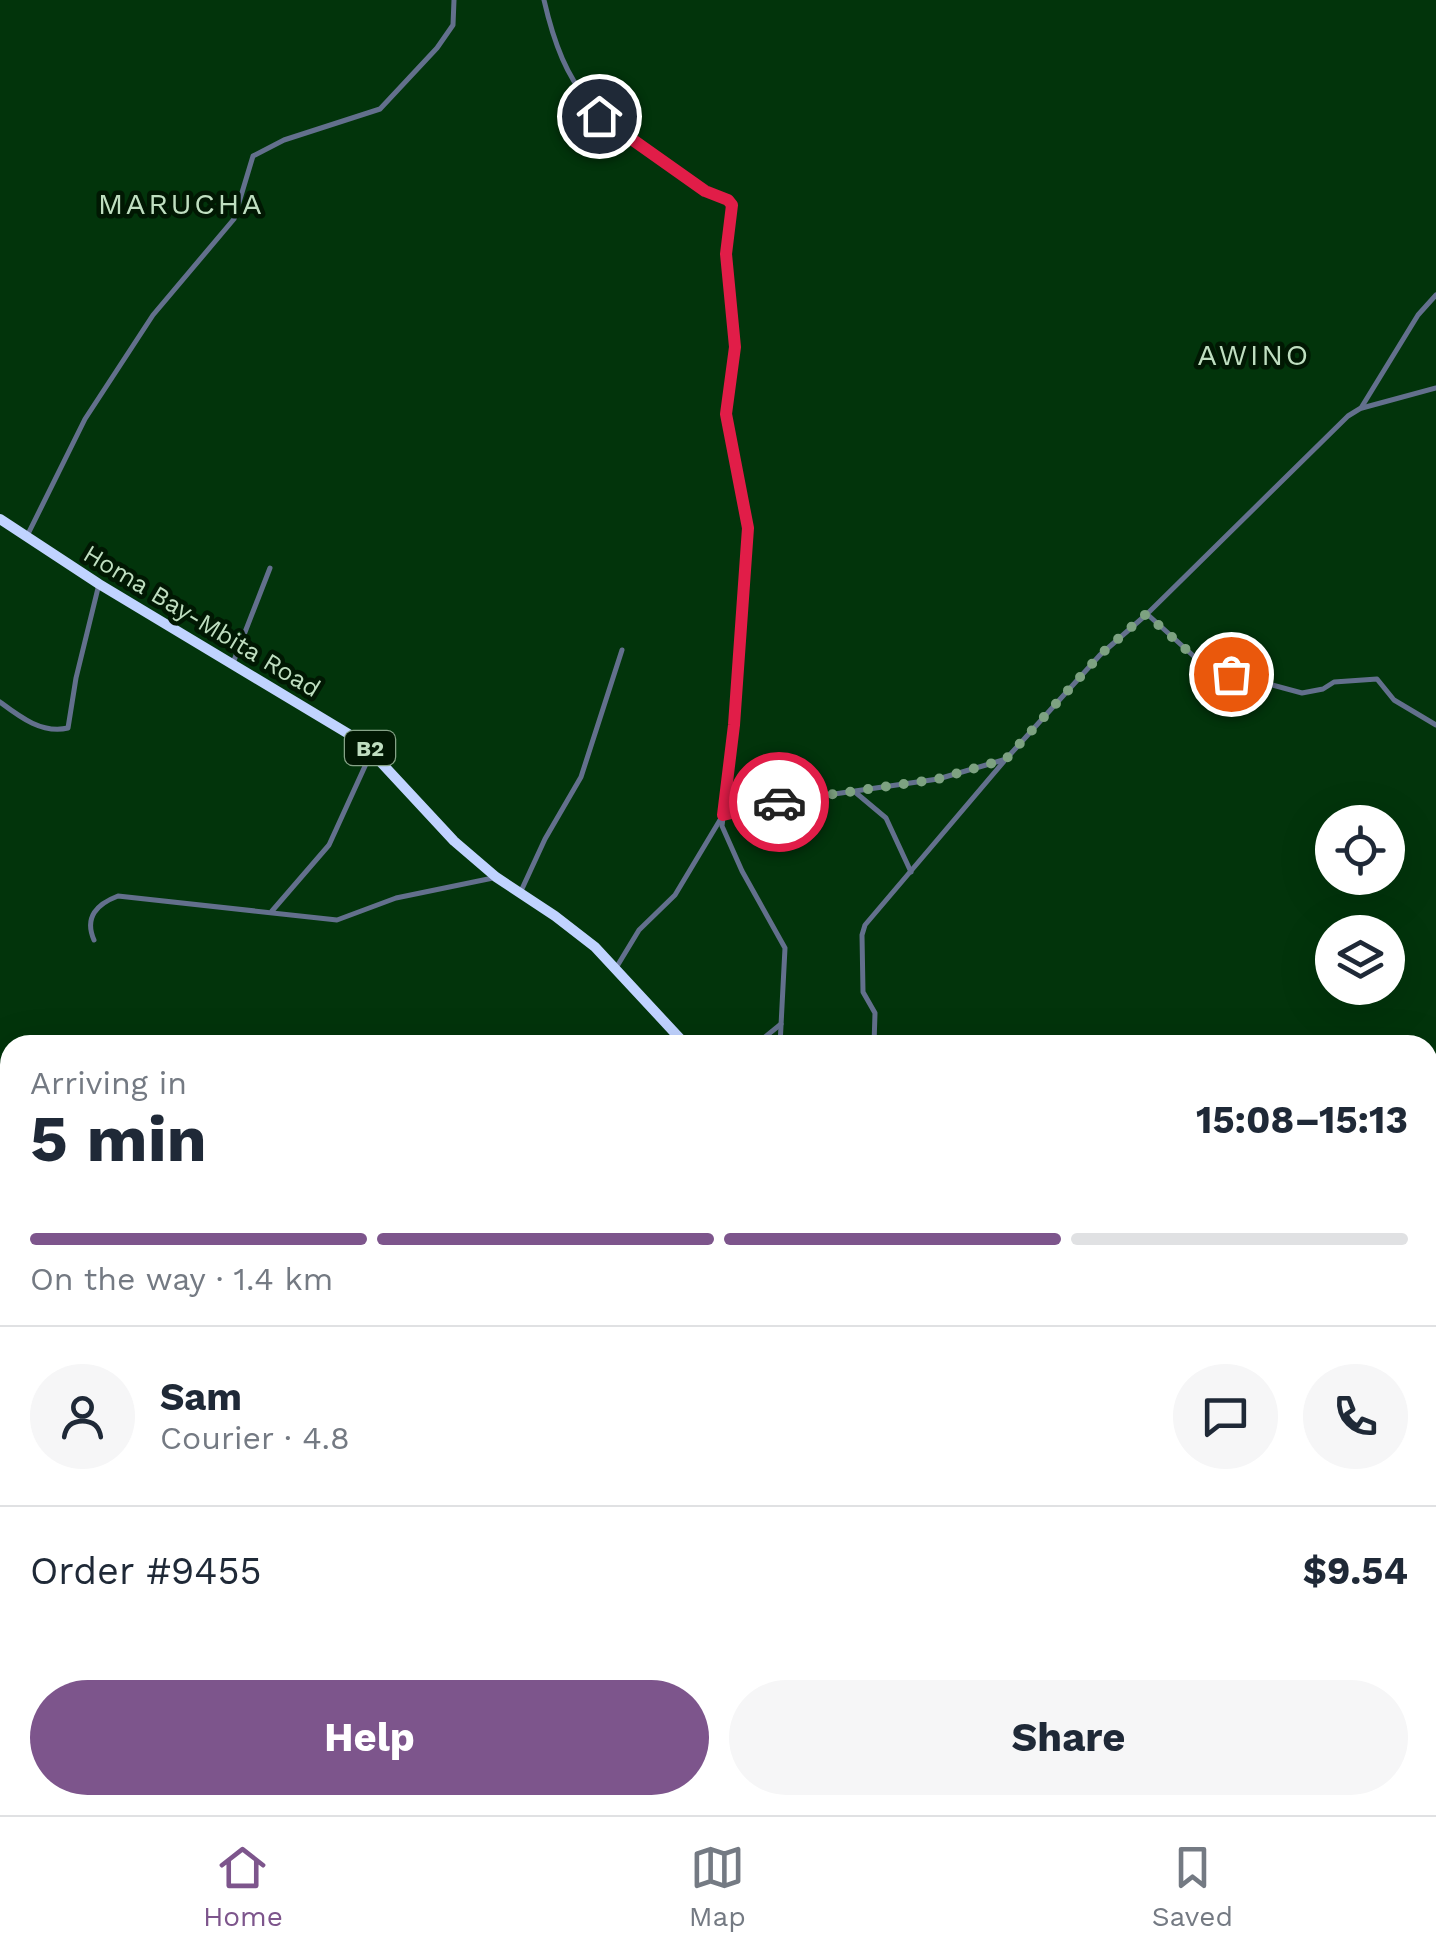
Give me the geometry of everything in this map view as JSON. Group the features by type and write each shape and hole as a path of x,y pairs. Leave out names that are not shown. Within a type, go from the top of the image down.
{"highway":[{"name":"Homa Bay-Mbita Road","path":"0,519 98,584 373,750 454,841 496,877 555,916 616,968 677,1035"}],"street":[{"path":"26,536 85,419 153,315 234,219 249,161 263,148 380,109 453,26 454,0"},
{"path":"544,0 562,61 599,116 705,191 732,205 726,254 735,347 726,414 748,528 734,725 722,826 785,948 780,1035"},
{"path":"1361,408 1418,315 1436,295"},
{"path":"874,1035 874,1013 863,992 863,930 1006,759 1100,655 1348,416 1361,408 1436,388"},
{"path":"233,663 270,568"},
{"path":"0,702 36,726 68,728 98,584"},
{"path":"1146,614 1210,668 1302,693 1323,689 1334,682 1377,679 1394,700 1436,725"},
{"path":"520,894 545,839 581,778 622,650"},
{"path":"271,913 328,845 373,750"},
{"path":"616,968 639,930 675,895 723,815 938,779 1006,759"},
{"path":"855,792 886,818 911,872"},
{"path":"94,940 90,931 93,911 118,896 346,919 396,898 496,877"},
{"path":"766,1035 780,1024"}],"way so far":[{"path":"779,802 938,779 1006,759 1100,655 1146,614 1198,660 1231,674"}],"district":[{"name":"MARUCHA","path":"181,203"},
{"name":"AWINO","path":"1254,354"}],"route":[{"path":"599,116 705,191 732,205 726,254 735,347 726,414 748,528 745,600 723,815 779,802"}]}
